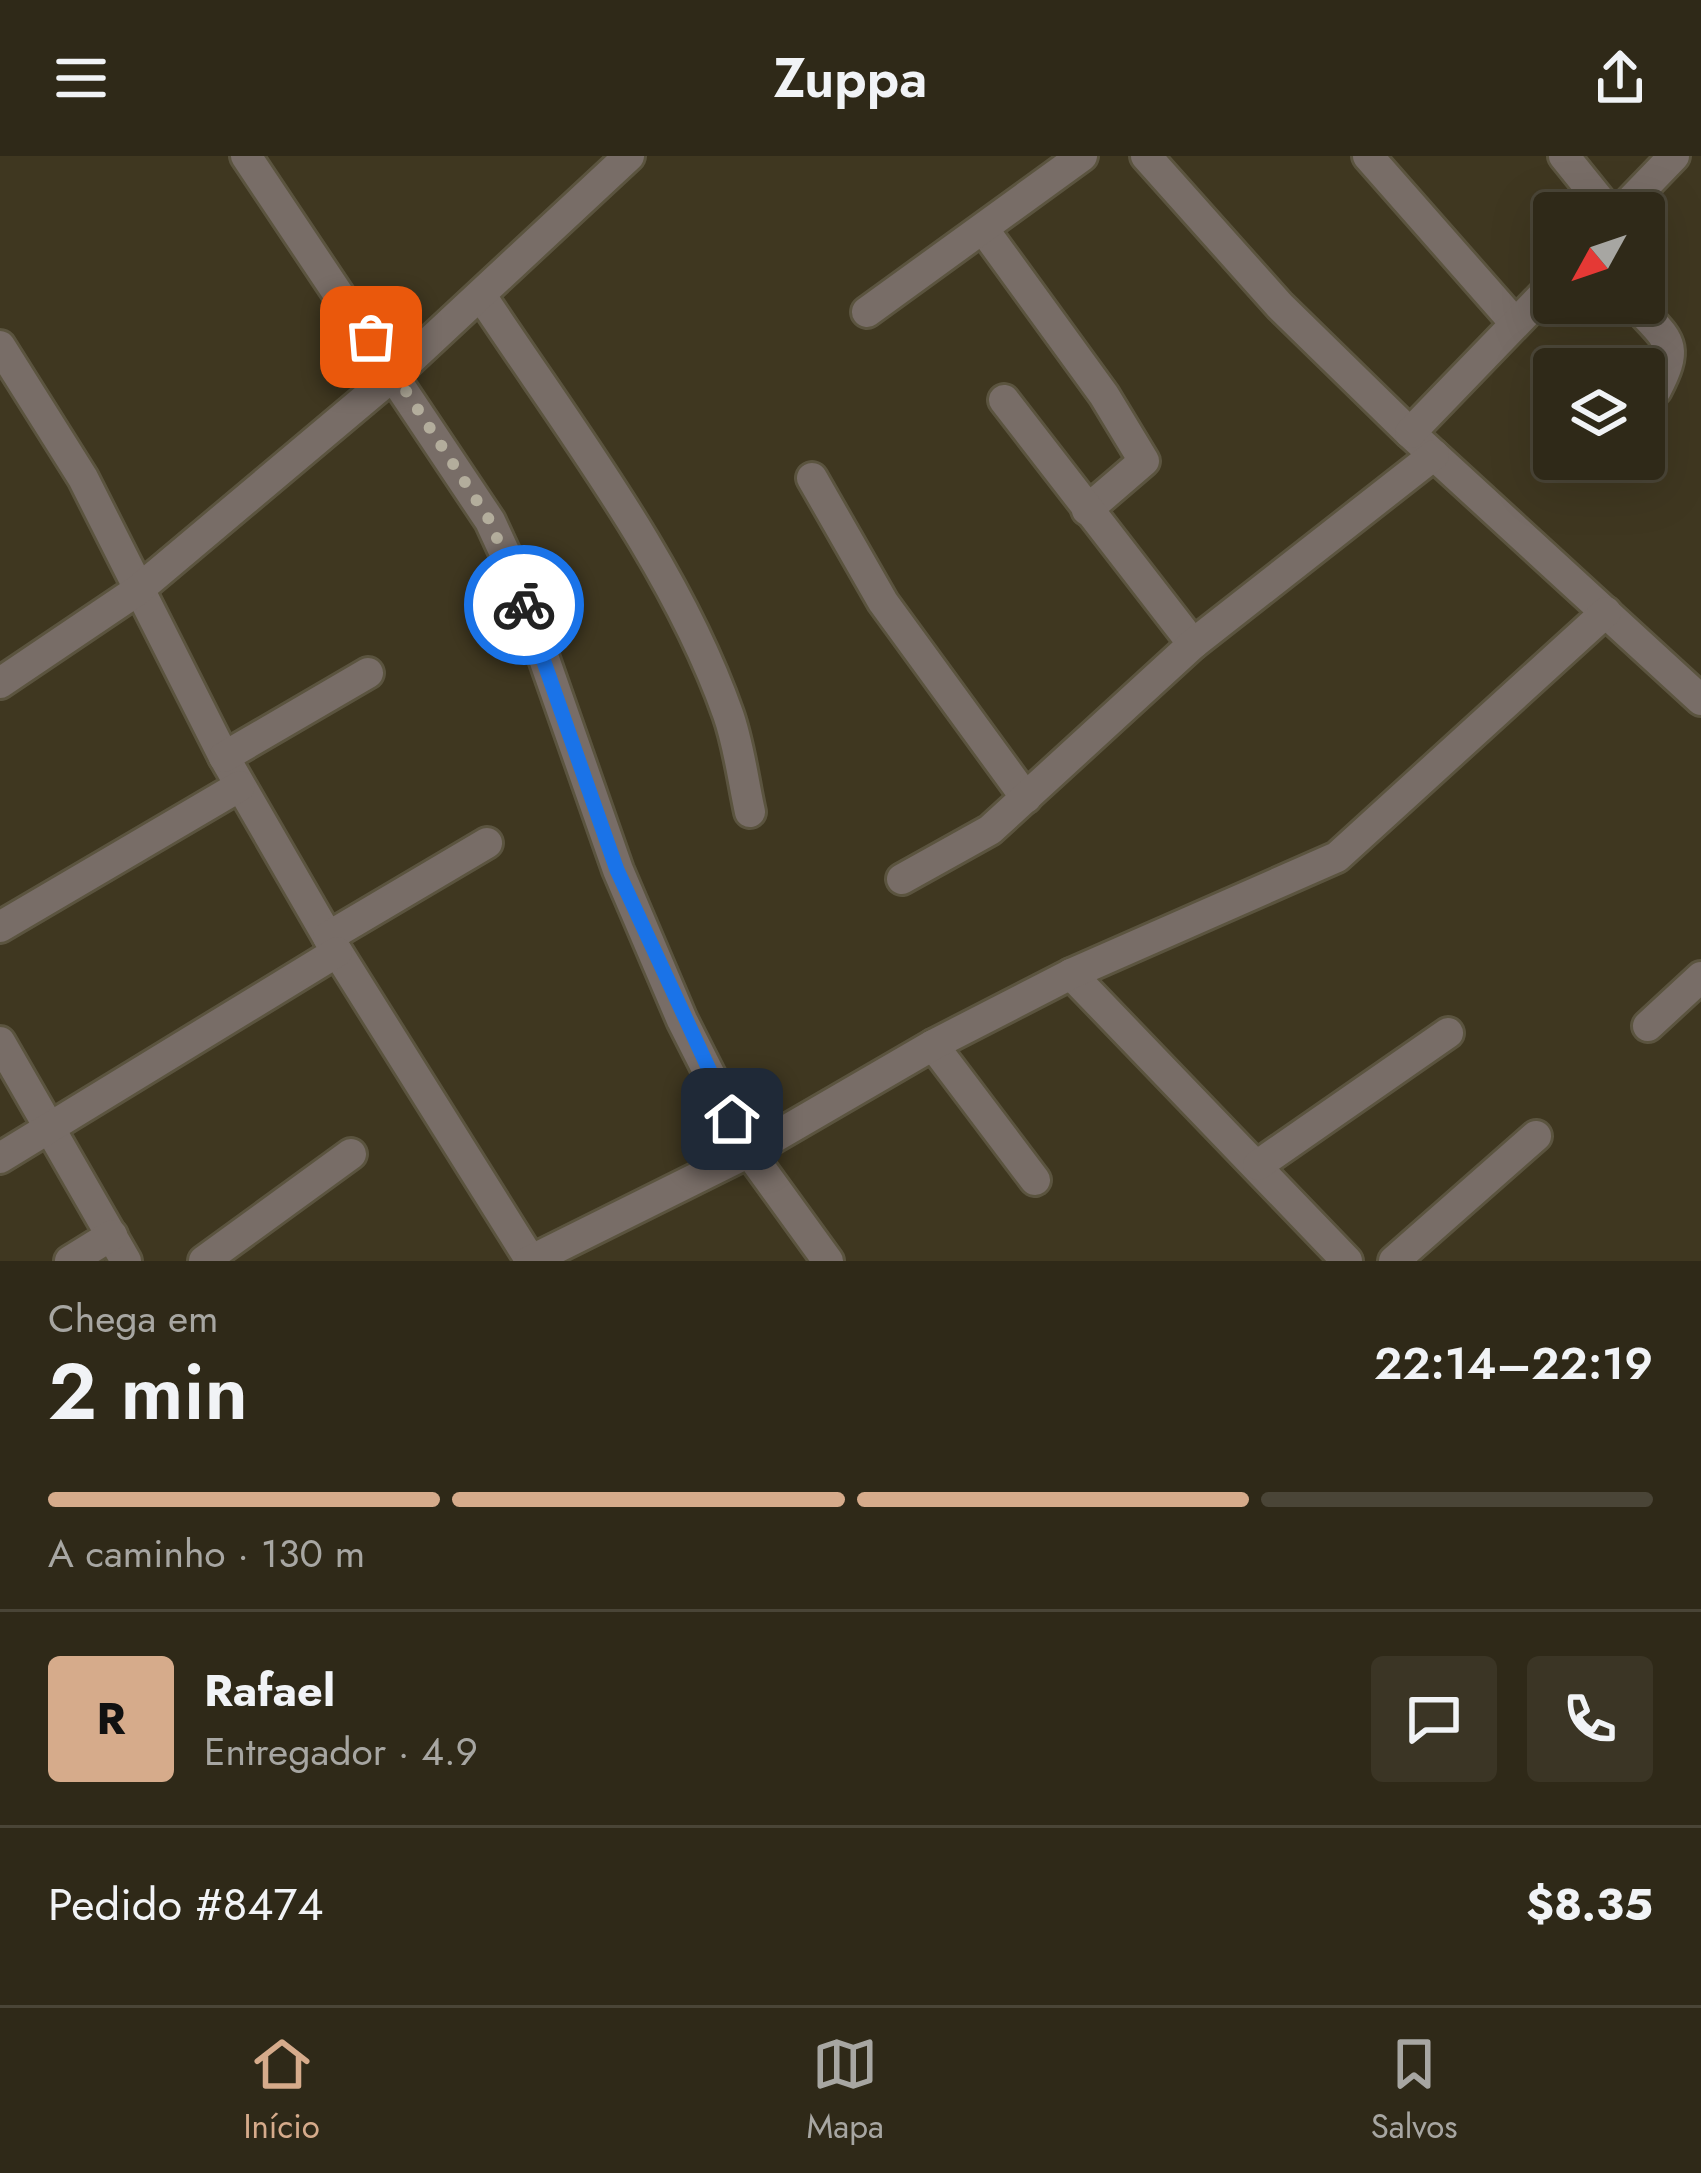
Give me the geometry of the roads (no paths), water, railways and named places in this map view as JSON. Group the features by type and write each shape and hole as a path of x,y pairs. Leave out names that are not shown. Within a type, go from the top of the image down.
{"street":[{"path":"246,156 396,373 506,556 617,870 682,1020 749,1151 828,1261"},
{"path":"0,682 138,590 482,297 629,156"},
{"path":"867,312 1082,156"},
{"path":"1146,156 1280,306 1410,434 1701,700"},
{"path":"1368,156 1515,322"},
{"path":"1564,156 1593,192"},
{"path":"1639,192 1674,156"},
{"path":"985,230 1104,395 1144,461 1087,510"},
{"path":"482,297 637,531 716,683 730,719 750,812"},
{"path":"1410,434 1533,304"},
{"path":"1653,324 1672,346 1673,357 1665,373"},
{"path":"0,346 12,392 83,478 240,786 530,1261 749,1151 933,1045 1071,974 1337,856 1606,612"},
{"path":"1004,400 1193,644"},
{"path":"902,879 966,846 1026,798 1193,644 1434,455"},
{"path":"812,478 883,602 1026,798"},
{"path":"224,757 368,673"},
{"path":"0,927 240,786"},
{"path":"0,1158 487,843"},
{"path":"1071,974 1347,1261"},
{"path":"1648,1026 1701,976"},
{"path":"1258,1165 1448,1033"},
{"path":"0,1042 119,1248 70,1261"},
{"path":"933,1045 1035,1180"},
{"path":"1394,1261 1536,1136"},
{"path":"204,1261 351,1154"}]}
